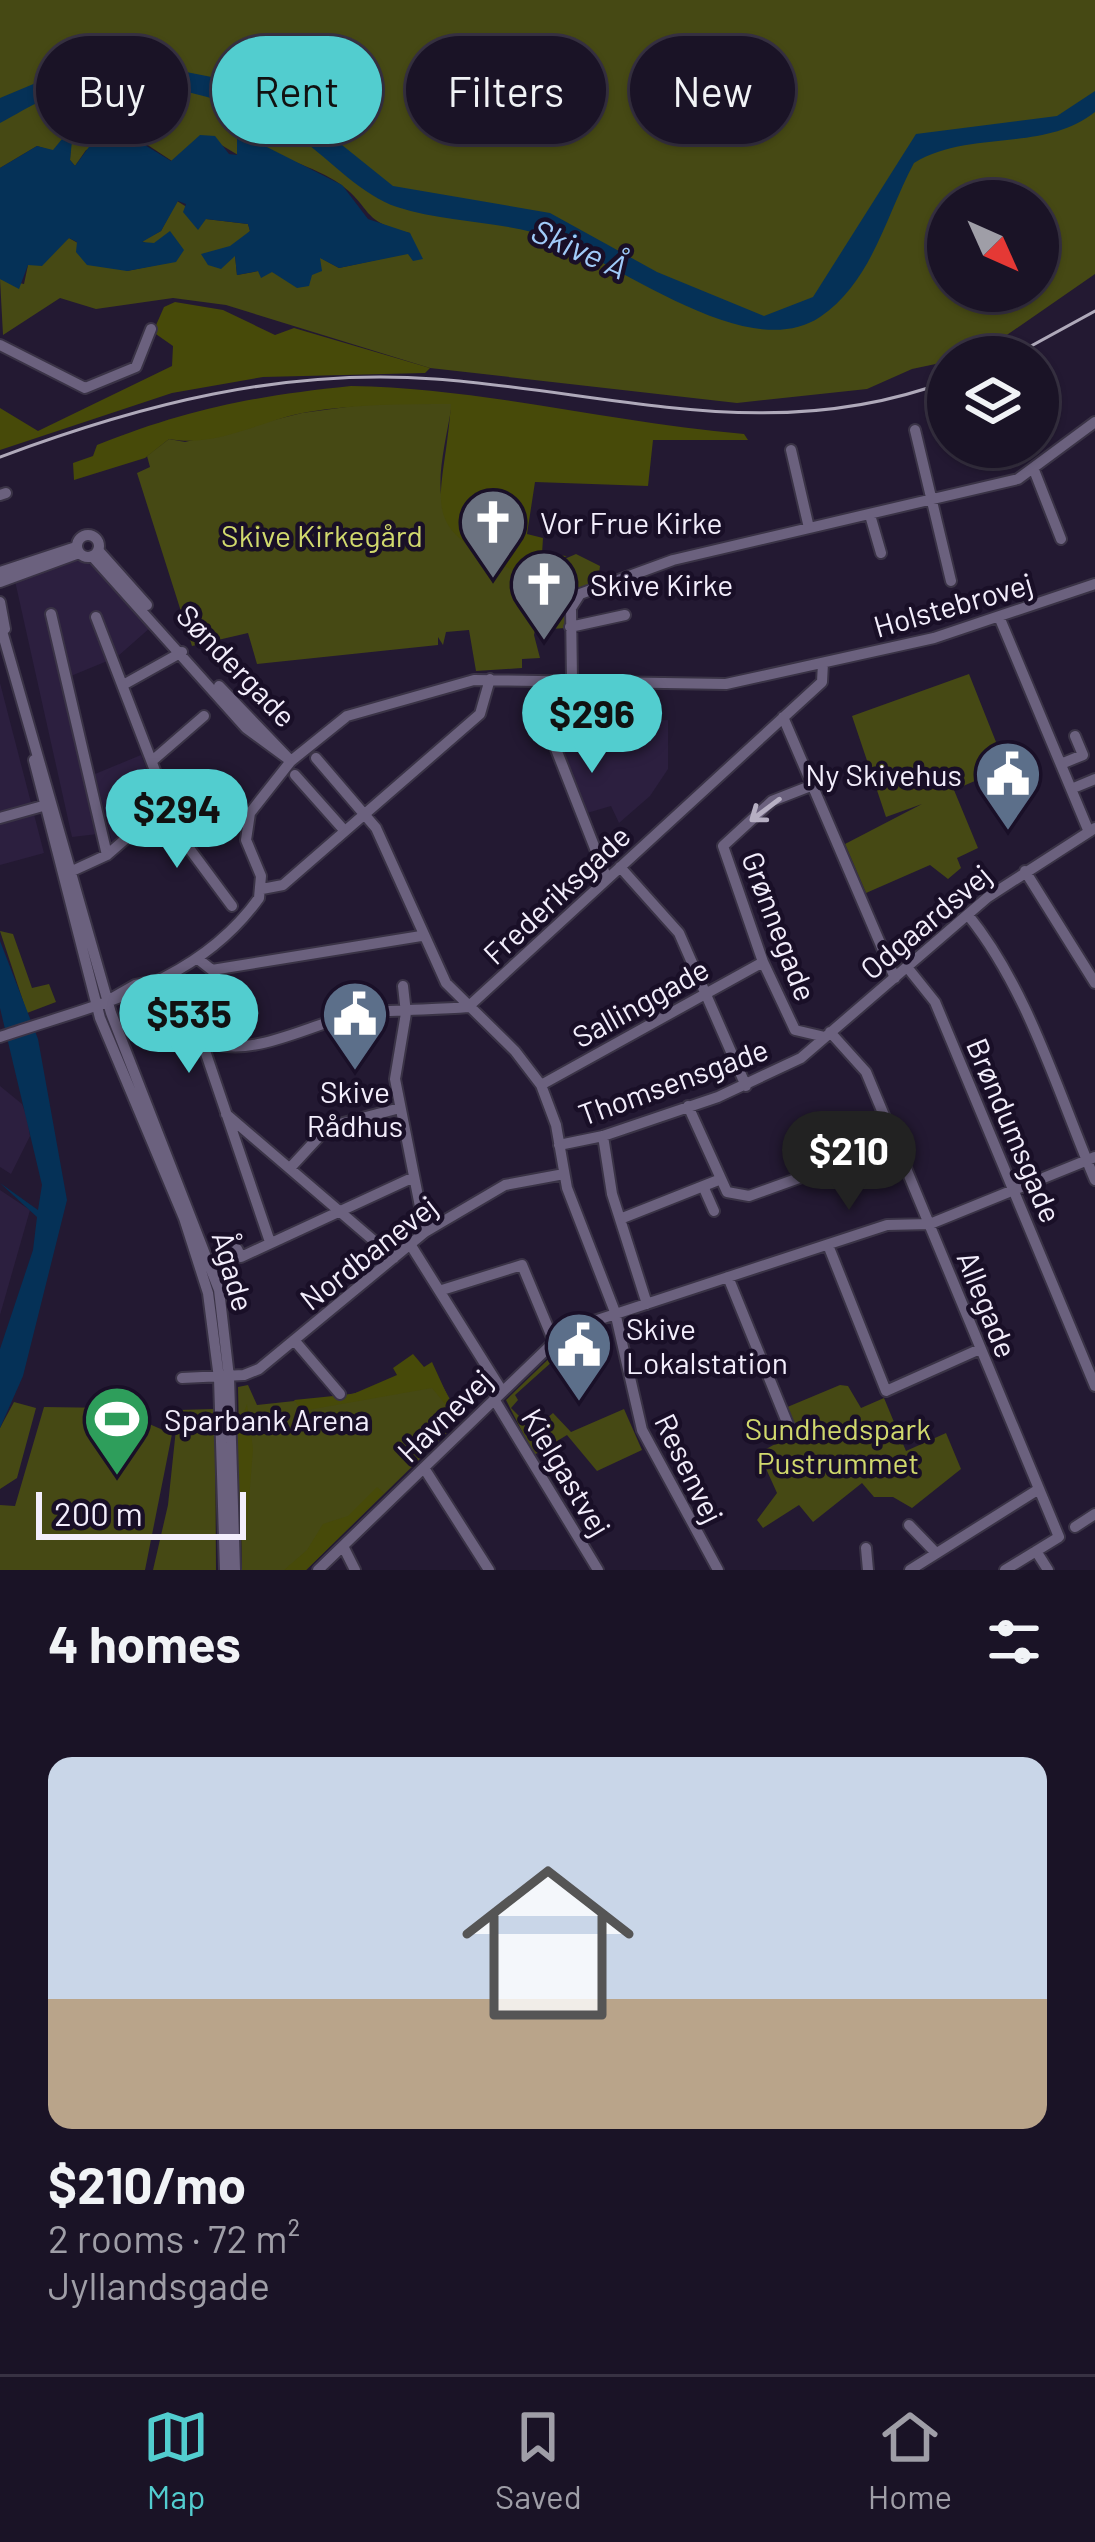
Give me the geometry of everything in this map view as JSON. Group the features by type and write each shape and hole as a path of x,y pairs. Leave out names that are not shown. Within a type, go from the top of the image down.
{"street":[{"path":"0,345 85,388 136,367 151,329"},
{"path":"572,681 572,604 580,594 673,560 930,500 1034,470 1091,425 1095,444"},
{"path":"914,430 951,581"},
{"path":"791,450 809,529"},
{"path":"1034,470 1060,539"},
{"path":"870,514 881,553"},
{"path":"0,572 86,551"},
{"path":"0,582 86,551"},
{"name":"Søndergade","path":"86,551 251,733 291,761"},
{"name":"Søndergade","path":"86,551 291,761"},
{"name":"Holstebrovej","path":"262,889 246,840 247,822 291,761 346,716 444,686 490,679 694,688 823,664 1000,619 1094,586"},
{"path":"0,602 13,668"},
{"path":"51,614 107,854"},
{"path":"570,627 625,615"},
{"path":"68,873 107,854 160,809 164,794 96,617"},
{"path":"1000,619 1092,830"},
{"path":"0,624 13,668"},
{"path":"123,685 182,652"},
{"name":"Frederiksgade","path":"468,1007 822,682 823,664"},
{"name":"Ågade","path":"13,668 102,1003 219,1290 225,1570"},
{"path":"0,1037 102,1003 135,985 165,979 198,959 258,902 262,889 283,885 360,807 480,714 490,679"},
{"path":"538,681 543,716 607,879"},
{"path":"152,761 204,716"},
{"path":"784,717 895,978"},
{"path":"1061,764 1083,755 1075,736"},
{"path":"316,758 360,807 391,855 421,936 446,983 515,1051 541,1085"},
{"path":"295,775 343,829"},
{"path":"1071,789 1095,779"},
{"name":"Grønnegade","path":"813,785 772,801 723,846 763,962 795,1030 827,1034"},
{"path":"0,818 49,804"},
{"path":"160,809 232,906"},
{"name":"Odgaardsvej","path":"801,1058 968,915 1092,830"},
{"path":"620,867 669,918 746,1086"},
{"path":"1025,872 1095,982"},
{"path":"968,915 987,939 1018,1001 1091,1159 1095,1180"},
{"path":"198,959 212,970 421,936"},
{"name":"Sallinggade","path":"541,1085 763,962"},
{"name":"Brøndumsgade","path":"907,967 935,1002 1095,1386"},
{"path":"165,979 189,1028 201,1039 270,1243"},
{"path":"403,986 406,1013 395,1066 425,1232"},
{"path":"201,1039 248,1045 352,1015 468,1007"},
{"name":"Allegade","path":"827,1034 866,1072 1059,1537 1036,1552"},
{"name":"Thomsensgade","path":"560,1145 603,1136 746,1086 801,1058"},
{"name":"Resenvej","path":"541,1085 564,1174 615,1312 642,1430 718,1570"},
{"path":"688,1106 727,1192 749,1196 824,1169"},
{"path":"291,1167 328,1127 400,1108"},
{"path":"226,1114 394,1258"},
{"path":"603,1136 620,1219 647,1304"},
{"name":"Havnevej","path":"317,1570 554,1342 615,1312 887,1225 930,1224 1091,1159"},
{"name":"Nordbanevej","path":"219,1378 259,1369 425,1232 505,1185 564,1174"},
{"path":"237,1249 241,1258 414,1177"},
{"path":"620,1219 721,1179"},
{"path":"703,1186 714,1211"},
{"name":"Kielgastvej","path":"410,1244 442,1290 598,1570"},
{"path":"828,1245 886,1391 980,1349"},
{"path":"442,1290 522,1265 554,1342"},
{"path":"728,1277 790,1432"},
{"path":"294,1340 340,1394"},
{"path":"182,1378 219,1378"},
{"name":"Ågade","path":"219,1378 235,1570"},
{"path":"424,1468 489,1570"},
{"path":"910,1570 1039,1489"},
{"path":"1075,1527 1093,1521"},
{"path":"909,1525 936,1553"},
{"path":"343,1546 355,1570"},
{"path":"866,1548 863,1561 868,1570"},
{"path":"1005,1570 1036,1552 1048,1570"}],"shaded area":[{"path":"175,302 223,310 275,335 294,328 430,368 425,373 263,377 172,393 0,450 0,408 38,431 172,366 173,346 153,332 164,307"},
{"path":"351,386 499,399 744,434 748,440 653,440 648,486 535,482 527,534 543,538 542,554 567,556 528,571 528,577 465,543 450,528 441,492 451,404 326,409 222,437 169,439 145,458 74,480 73,463 93,456 97,445 161,422 283,394"},
{"path":"74,560 93,565 151,627 117,657 66,678 98,834 72,837 15,581"},
{"path":"0,683 44,853 0,865"},
{"path":"554,689 612,692 611,707 599,713 599,722 668,720 668,769 650,796 619,823 611,806 587,813 550,715 548,699"},
{"path":"141,755 156,791 152,808 112,842 95,774"},
{"path":"0,1086 22,1104 30,1136 11,1174 0,1167"},
{"path":"0,1190 30,1210 0,1315"},
{"path":"413,1354 424,1367 432,1362 459,1421 432,1388 302,1411 294,1400 353,1394 397,1375 393,1368"},
{"path":"247,1404 253,1449 246,1537 239,1536 237,1433"},
{"path":"377,1487 384,1493 306,1570 284,1570 307,1550 323,1524 348,1516"}],"green space":[{"path":"0,0 1095,0 1095,274 1059,299 1059,180 927,180 927,312 1040,312 1005,336 927,336 927,366 867,389 737,403 430,368 226,305 173,298 96,309 60,298 3,335 0,279 24,284 28,265 69,238 127,271 176,261 142,241 161,231 177,201 206,219 248,224 250,231 223,263 235,255 237,275 258,271 312,275 319,257 339,268 408,253 413,260 410,233 383,224 340,184 263,144 382,144 382,36 212,36 215,144 172,161 146,144 188,144 188,36 36,36 36,144 67,144 53,151 37,146 0,168"},
{"path":"71,144 112,144 86,150 75,166 70,160"},
{"path":"220,144 248,144 238,155"},
{"name":"Skive Kirkegård","path":"369,404 452,404 441,492 444,511 467,544 493,561 532,573 576,554 600,566 598,581 569,597 565,628 552,629 551,619 537,620 534,635 540,658 522,659 522,668 476,671 469,630 446,632 443,645 438,637 438,645 257,664 248,633 192,646 137,473 150,467 147,456 169,439 185,442 302,413"},
{"path":"969,674 998,747 983,755 991,774 954,790 978,848 957,858 961,868 948,879 930,865 866,893 845,844 922,804 886,817 852,716"},
{"path":"0,931 13,934 32,988 49,984 56,1002 27,1013"},
{"path":"561,1347 564,1351 515,1395 518,1400 511,1408 533,1430 553,1413 571,1432 624,1409 642,1450 597,1471 567,1435 534,1455 506,1400"},
{"path":"437,1376 461,1419 306,1570 242,1570 238,1387 248,1385 257,1405 341,1396"},
{"name":"Sundhedspark Pustrummet","path":"848,1386 861,1408 884,1398 906,1451 946,1433 961,1469 912,1508 893,1497 874,1497 862,1483 813,1522 799,1505 763,1528 757,1520 777,1493 759,1453 797,1432 785,1408"},
{"path":"14,1402 36,1408 17,1478 0,1489 0,1428"},
{"path":"44,1407 113,1408 172,1434 145,1570 0,1570 0,1505 15,1506"},
{"path":"215,1409 216,1570 153,1570 168,1505 178,1410"}],"water":[{"path":"188,72 212,77 212,99 188,92"},
{"path":"36,83 36,103 0,123 0,98"},
{"name":"Skive Å","path":"1095,91 1095,112 1075,125 1030,137 959,146 914,163 853,285 820,317 789,329 753,328 715,318 563,243 532,232 397,207 360,186 307,144 341,144 393,186 550,213 657,272 764,316 813,297 916,134 1057,116"},
{"path":"200,135 212,136 212,144 221,144 229,154 237,155 237,144 261,144 342,185 368,219 410,233 423,259 413,261 408,254 339,268 320,258 322,271 312,275 309,286 297,288 272,272 261,278 258,271 237,275 235,256 221,269 208,265 201,254 230,246 250,231 248,224 206,219 198,230 183,212 186,204 178,201 161,231 142,242 154,243 170,231 184,250 176,262 127,271 87,265 76,252 77,242 69,238 42,266 28,265 19,289 0,279 0,168 37,146 53,150 58,144 72,144 70,160 75,166 91,144 143,144 171,161"},
{"path":"0,941 38,1039 67,1200 23,1376 0,1428 0,1349 33,1250 37,1217 0,1183 38,1210 42,1185 0,1008"}],"railway":[{"path":"1049,336 1095,311"},
{"path":"0,457 160,406 322,379 435,379 692,410 755,413 819,410 927,387"}],"place":[{"name":"Vor Frue Kirke","path":"493,581"},
{"name":"Skive Kirke","path":"544,643"},
{"name":"Ny Skivehus","path":"1008,833"},
{"name":"Skive Rådhus","path":"355,1073"},
{"name":"Skive Lokalstation","path":"579,1404"},
{"name":"Sparbank Arena","path":"117,1478"}]}
